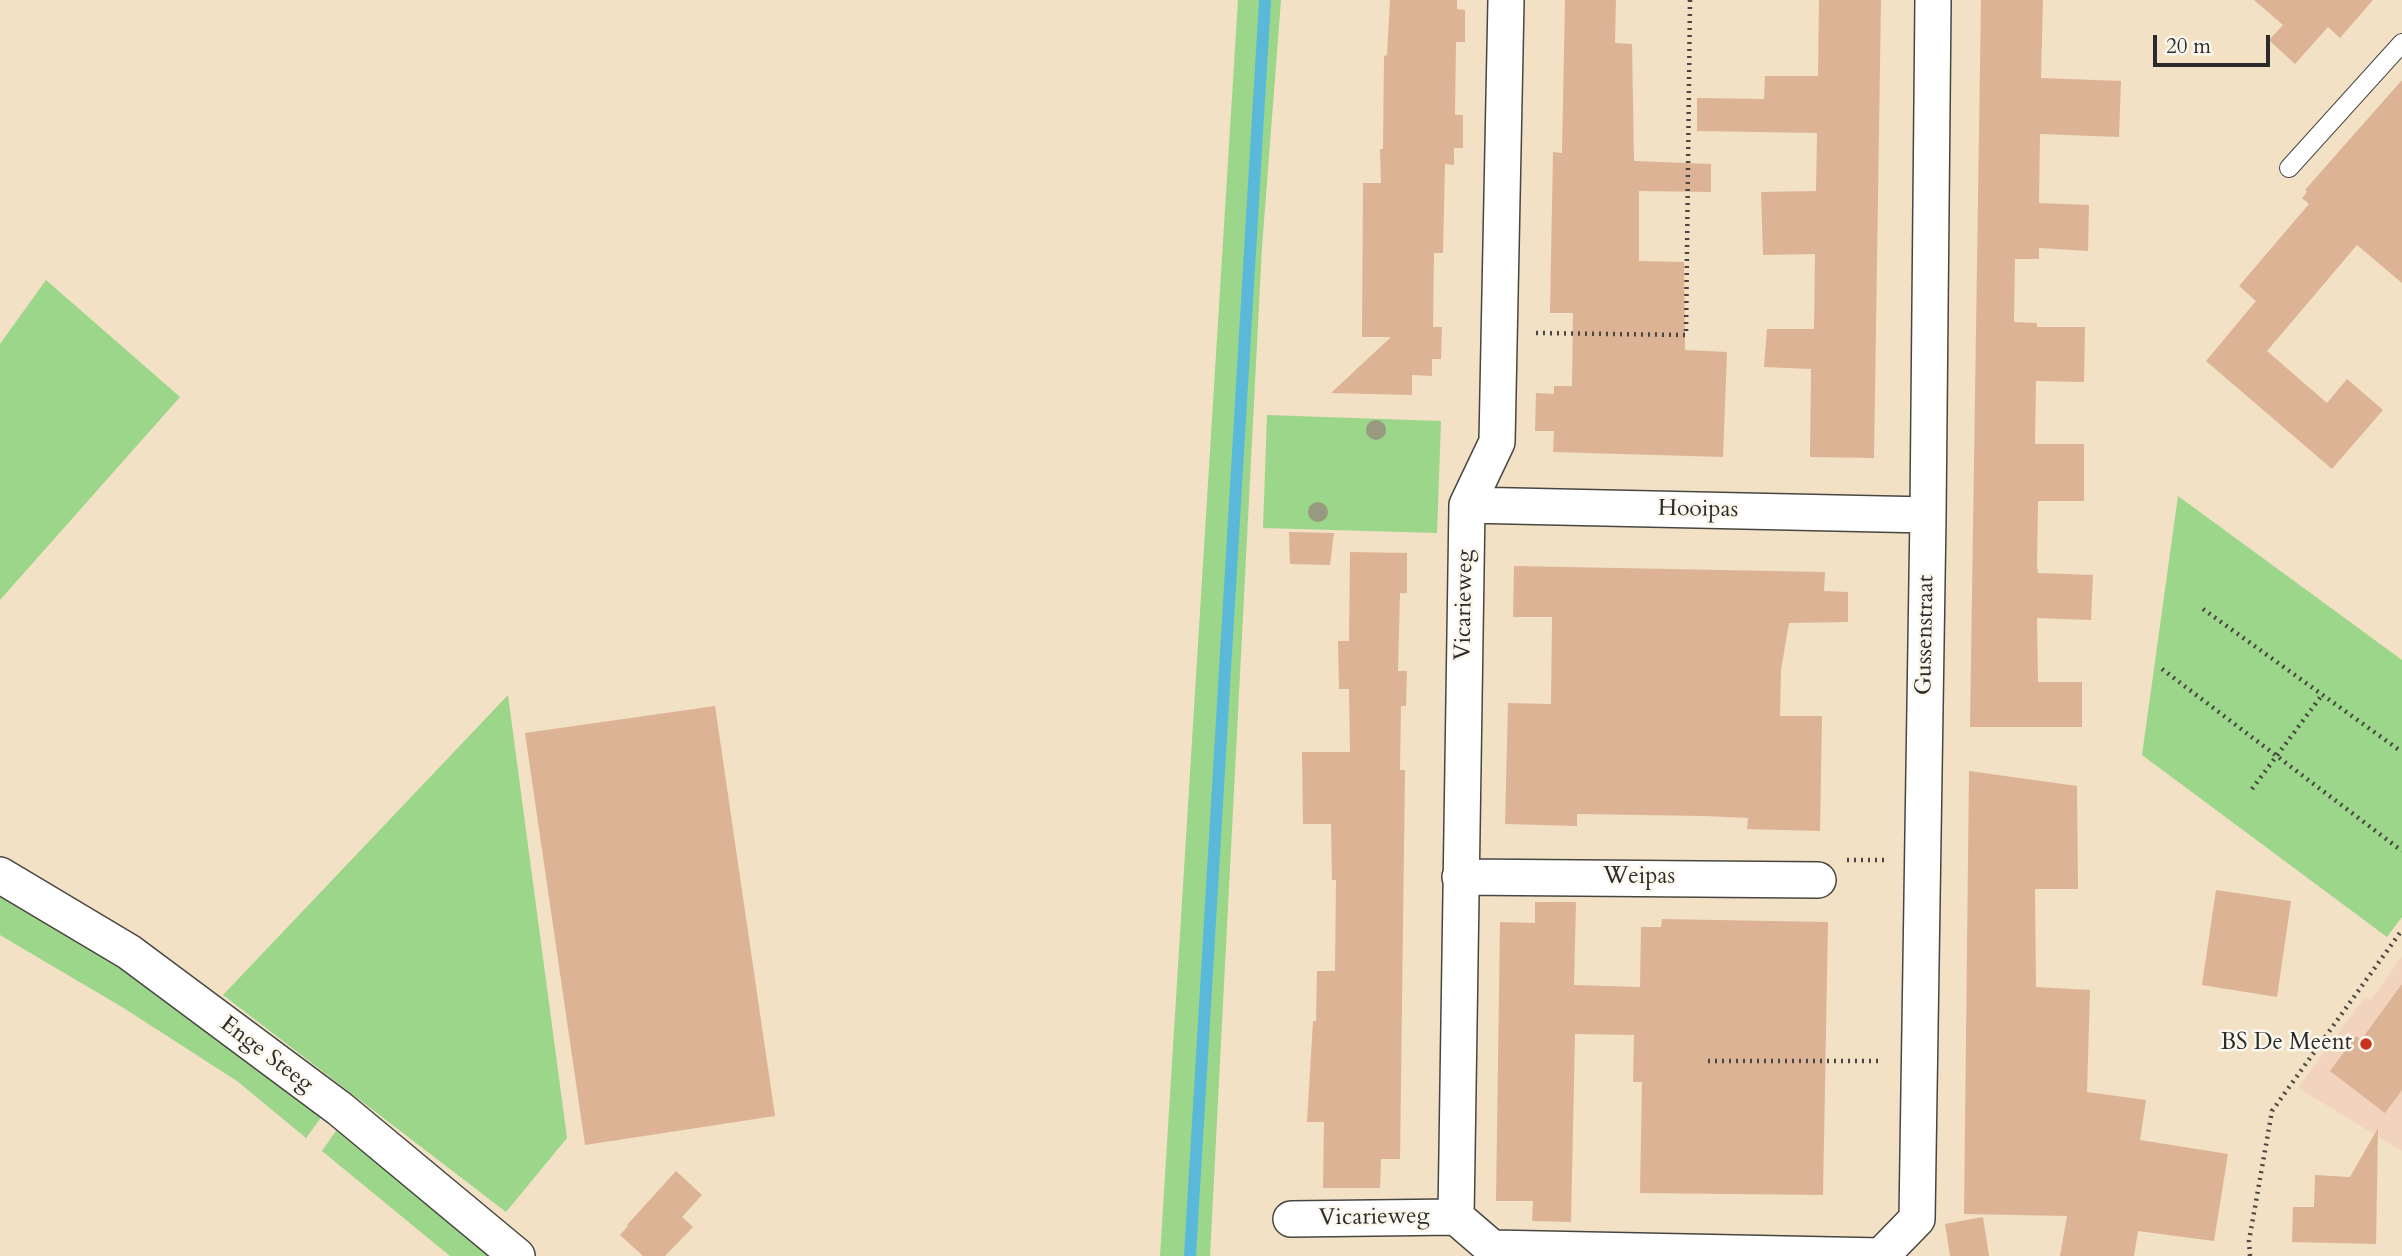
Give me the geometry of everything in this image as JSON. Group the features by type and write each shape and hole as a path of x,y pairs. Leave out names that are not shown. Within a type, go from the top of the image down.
{"street":[{"name":"Vicarieweg","path":"1456,1217 1467,505 1497,442 1506,0"},
{"name":"Gussenstraat","path":"1881,1256 1917,1219 1933,0"},
{"name":"Hooipas","path":"1467,505 1928,515"},
{"name":"Enge Steeg","path":"0,875 129,952 340,1109 517,1256"},
{"name":"Weipas","path":"1460,877 1818,880"},
{"name":"Vicarieweg","path":"1291,1219 1456,1217 1492,1248 1881,1256"}],"lane":[{"path":"2290,168 2402,43"}],"path":[{"path":"1500,333 1686,335 1689,0"},
{"path":"2203,609 2402,752"},
{"path":"2162,669 2402,851"},
{"path":"2252,789 2322,695"},
{"path":"1818,880 1818,860 1923,860"},
{"path":"2250,1256 2249,1241 2272,1111 2402,930"},
{"path":"1709,1061 1920,1061"}],"shaded area":[{"name":"BS De Meent","path":"2402,956 2402,1151 2298,1088 2364,998 2371,1000"}],"green space":[{"path":"1238,0 1281,0 1262,247 1210,1256 1160,1256"},
{"path":"46,280 180,397 0,600 0,344"},
{"path":"1267,415 1441,421 1437,533 1263,528"},
{"path":"2178,496 2402,660 2402,917 2387,937 2142,755"},
{"path":"508,695 567,1138 506,1212 223,995"},
{"path":"0,890 117,958 328,1108 306,1138 237,1081 122,1007 0,935"},
{"path":"340,1125 496,1256 450,1256 322,1151"}],"building":[{"path":"1390,0 1457,0 1457,9 1465,10 1465,42 1456,42 1455,115 1463,115 1463,148 1454,148 1454,165 1445,164 1443,253 1434,253 1433,327 1442,327 1441,359 1432,359 1432,376 1412,375 1412,395 1331,393 1391,337 1362,337 1363,183 1381,183 1384,56 1387,55"},
{"path":"1565,0 1616,0 1615,43 1632,44 1634,161 1711,164 1711,192 1639,191 1639,261 1684,262 1685,350 1727,352 1723,457 1553,452 1554,431 1535,431 1536,393 1554,394 1554,386 1572,386 1573,313 1550,313 1553,152 1562,153"},
{"path":"1819,0 1881,0 1874,458 1810,457 1811,369 1764,367 1767,329 1814,329 1815,254 1763,255 1761,192 1816,191 1817,133 1697,131 1697,98 1764,99 1765,76 1818,76"},
{"path":"1981,0 2043,0 2041,78 2121,81 2119,137 2040,134 2039,203 2089,205 2088,251 2039,248 2039,259 2015,259 2014,322 2037,323 2037,327 2085,327 2084,382 2036,381 2035,444 2084,444 2084,501 2038,501 2037,565 2038,573 2093,575 2091,620 2037,618 2038,682 2082,682 2082,727 1970,727"},
{"path":"2254,0 2373,0 2340,38 2328,27 2295,64 2269,40 2283,25"},
{"path":"2402,80 2402,283 2357,245 2267,351 2327,403 2347,379 2383,410 2332,469 2206,361 2256,301 2239,286 2309,204 2302,198 2307,192 2305,190"},
{"path":"1289,532 1334,533 1330,565 1290,564"},
{"path":"1350,552 1407,553 1407,593 1400,593 1398,671 1407,671 1406,706 1401,706 1400,770 1405,770 1400,1159 1381,1159 1380,1188 1323,1188 1324,1122 1307,1122 1313,1021 1316,1021 1317,971 1335,971 1336,880 1332,880 1331,824 1303,824 1302,752 1350,752 1349,689 1339,689 1338,641 1349,641"},
{"path":"1514,566 1825,572 1824,591 1848,592 1848,622 1789,623 1781,670 1780,716 1822,716 1820,831 1747,829 1748,818 1704,816 1577,814 1577,826 1505,824 1508,703 1551,704 1552,617 1513,617"},
{"path":"715,706 775,1116 585,1145 525,733"},
{"path":"1969,771 2077,786 2078,889 2035,889 2036,987 2090,990 2087,1092 2146,1100 2140,1140 2228,1154 2214,1241 2138,1231 2134,1256 2060,1256 2067,1216 1964,1214"},
{"path":"2216,890 2291,901 2277,997 2202,985"},
{"path":"1535,902 1576,902 1574,985 1640,987 1641,927 1661,927 1662,919 1828,922 1823,1195 1640,1193 1642,1082 1633,1082 1634,1035 1575,1034 1571,1222 1532,1221 1533,1201 1496,1201 1500,922 1535,923"},
{"path":"2402,984 2402,1090 2385,1113 2330,1071 2356,1036 2361,1040"},
{"path":"2378,1128 2376,1244 2292,1242 2293,1207 2314,1207 2315,1175 2350,1177"},
{"path":"676,1171 702,1195 682,1217 693,1227 665,1256 643,1256 620,1235"},
{"path":"1983,1217 1989,1256 1950,1256 1945,1224"}],"waterway":[{"path":"1190,1256 1265,0"}],"place":[{"name":"BS De Meent","path":"2366,1044"}]}
